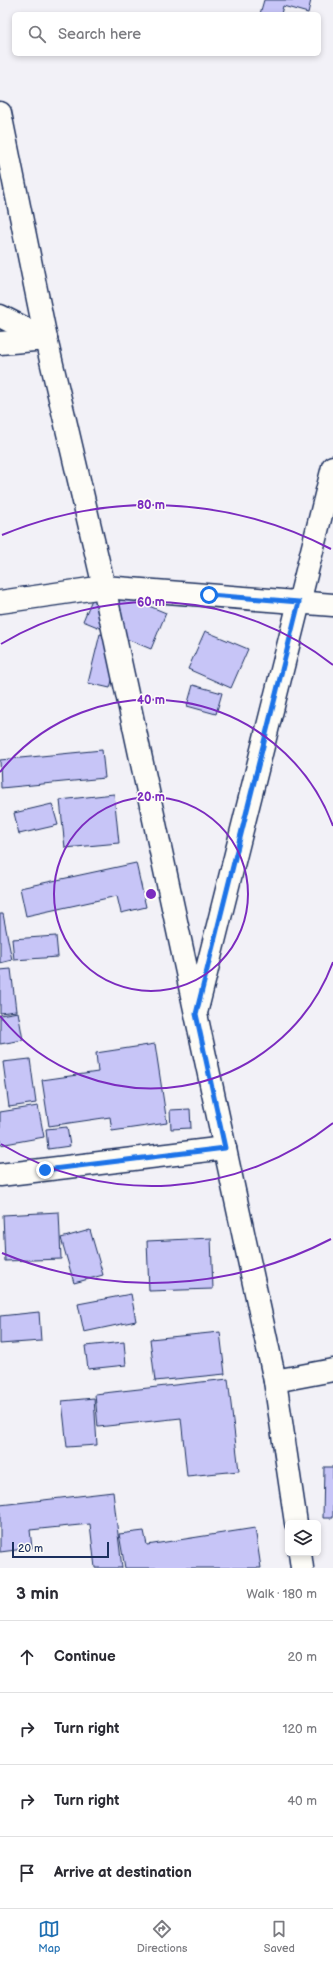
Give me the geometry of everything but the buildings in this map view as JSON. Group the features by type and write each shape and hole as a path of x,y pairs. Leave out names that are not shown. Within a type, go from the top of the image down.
{"street":[{"path":"0,113 46,339 104,586 275,1381 296,1520"},
{"path":"0,316 46,339"},
{"path":"0,343 46,339"},
{"path":"196,1014 333,467"},
{"path":"0,602 104,586 333,605"},
{"path":"0,1175 225,1148"},
{"path":"275,1381 333,1370"},
{"path":"300,1556 302,1568"}],"route":[{"path":"45,1170 225,1148 196,1014 299,602 209,595"}]}
